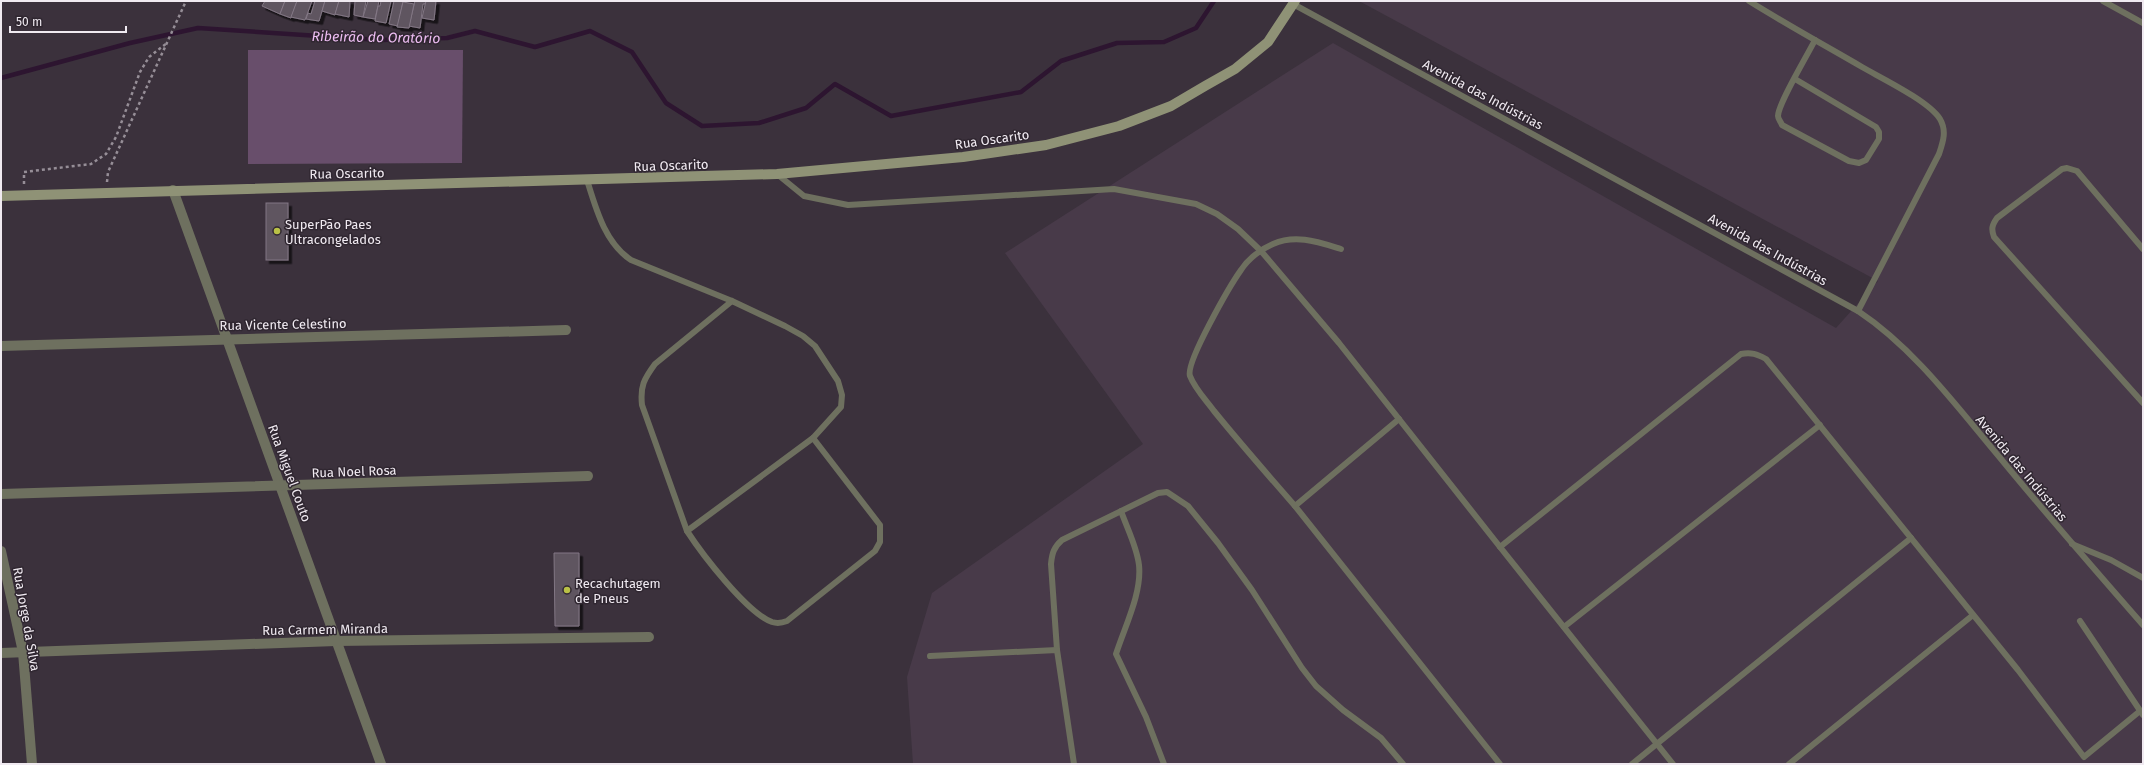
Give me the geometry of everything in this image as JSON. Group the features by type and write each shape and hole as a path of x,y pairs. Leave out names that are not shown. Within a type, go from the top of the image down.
{"main road":[{"name":"Rua Oscarito","path":"1,196 777,174 963,157 1046,145 1119,126 1171,106 1234,69 1268,42 1294,2"}],"street":[{"name":"Rua Miguel Couto","path":"173,190 381,764"},
{"name":"Rua Vicente Celestino","path":"1,346 227,338 566,330"},
{"name":"Rua Noel Rosa","path":"1,494 588,476"},
{"name":"Rua Jorge da Silva","path":"1,551 23,652 32,764"},
{"name":"Rua Carmem Miranda","path":"1,653 336,641 649,637"}],"lane":[{"path":"1748,1 1897,86 1931,109 1939,118 1943,127 1944,138 1939,154 1858,311"},
{"path":"2103,1 2143,23"},
{"name":"Avenida das Indústrias","path":"1294,2 1858,311 1878,325 1906,350 1957,406 2071,543 2143,625"},
{"path":"1795,79 1876,127 1879,132 1879,138 1866,160 1859,163 1849,161 1782,125 1778,117 1779,109 1815,40"},
{"path":"2143,249 2078,171 2067,168 2062,169 1997,218 1992,224 1994,237 2143,403"},
{"path":"777,174 804,196 848,205 1114,188 1196,204 1233,226 1261,250 1399,419 1673,764"},
{"path":"587,180 597,212 612,244 621,253 631,260 732,301 803,336 815,346 838,381 842,395 841,407 813,438 687,531"},
{"path":"1341,250 1314,241 1294,238 1283,240 1261,250 1241,270 1197,347 1190,364 1189,374 1195,386 1233,435 1295,506 1500,764"},
{"path":"732,301 655,364 646,377 640,390 642,405 687,531 696,545 739,596 762,617 780,624 787,621 875,552 880,542 882,533 880,525 813,438"},
{"path":"1500,547 1741,354 1754,353 1766,359 1820,425 1973,615 2084,757"},
{"path":"1295,506 1399,419"},
{"path":"1564,627 1820,425"},
{"path":"1074,764 1057,650 1051,564 1053,550 1062,540 1163,492 1172,494 1188,506 1252,590 1302,668 1316,686 1343,710 1381,738 1403,764"},
{"path":"1121,511 1139,564 1138,596 1127,620 1116,654 1146,717 1164,764"},
{"path":"1632,764 1911,538"},
{"path":"2071,543 2111,560 2143,578"},
{"path":"1789,764 1973,615"},
{"path":"2080,621 2142,713 2084,757 2083,764"},
{"path":"930,656 1057,650"}],"path":[{"path":"105,192 108,172 186,1"},
{"path":"24,195 24,172 91,164 106,154 116,137 140,72 149,57 167,43"}],"shaded area":[{"path":"1359,1 2143,1 2143,764 913,764 907,677 932,593 1143,444 1005,253 1333,43 1836,328 1878,281"},
{"path":"248,50 463,50 462,163 248,164"}],"building":[{"path":"265,1 285,1 280,14 262,6"},
{"path":"285,1 297,1 291,18 280,14"},
{"path":"297,1 312,1 305,20 291,17"},
{"path":"315,1 325,1 319,21 306,19 308,13 311,14"},
{"path":"325,1 339,1 335,15 322,11"},
{"path":"339,1 350,1 349,17 335,14"},
{"path":"355,1 366,1 363,17 354,15"},
{"path":"368,1 379,1 375,19 363,17"},
{"path":"381,1 391,1 386,23 375,21 378,6 380,6"},
{"path":"394,1 403,1 398,26 389,24"},
{"path":"415,1 426,1 425,4 423,4 420,28 409,26"},
{"path":"426,1 436,1 434,20 422,18"},
{"path":"403,2 414,4 409,28 397,27"},
{"name":"SuperPão Paes Ultracongelados","path":"266,203 288,203 288,260 266,260"},
{"name":"Recachutagem de Pneus","path":"554,553 579,553 579,626 555,626"}],"waterway":[{"name":"Ribeirão do Oratório","path":"1,78 130,43 198,28 380,40 447,38 475,31 535,47 590,31 632,52 666,103 702,126 759,123 806,108 835,84 891,116 1021,92 1061,61 1117,43 1164,42 1196,28 1214,1"}],"place":[{"name":"SuperPão Paes Ultracongelados","path":"277,231"},
{"name":"Recachutagem de Pneus","path":"567,590"}]}
